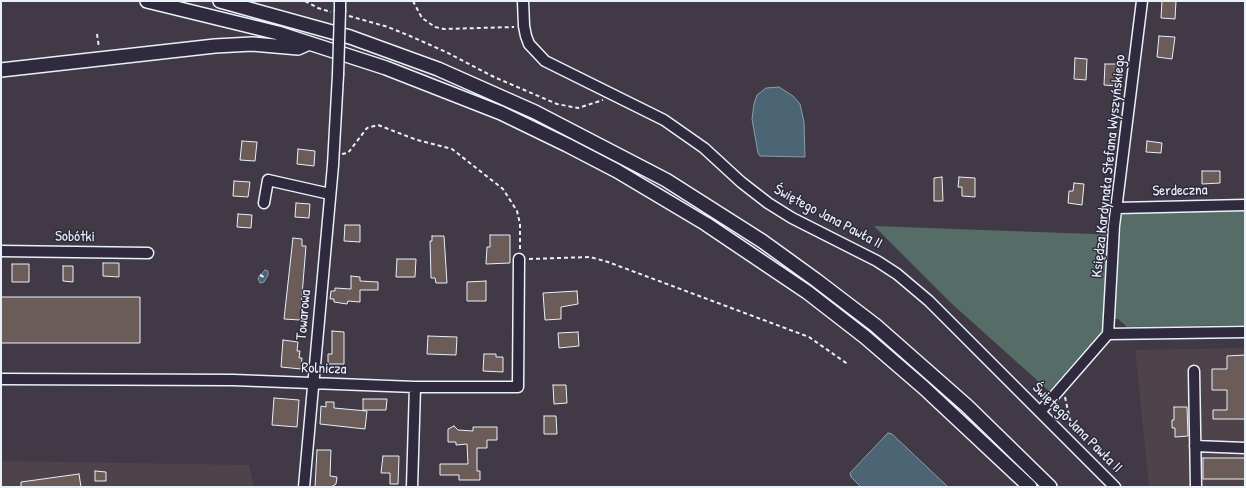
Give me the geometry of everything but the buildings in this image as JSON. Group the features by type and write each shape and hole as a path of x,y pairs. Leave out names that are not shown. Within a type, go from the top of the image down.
{"main road":[{"path":"147,1 270,31 386,68 500,113 574,148 680,207 753,254 807,292 865,337 956,417 1030,487"},
{"path":"220,1 235,3 350,37 472,83 574,131 666,180 762,241 874,325 967,406 1050,487"},
{"path":"1,70 215,46 252,44 298,48 309,43"}],"street":[{"name":"Świętego Jana Pawła II","path":"523,1 524,26 530,44 545,61 664,120 688,136 768,203 792,218 877,261 898,274 929,301 1115,487"},
{"name":"Księdza Kardynała Stefana Wyszyńskiego","path":"1108,334 1117,208 1142,1"},
{"name":"Towarowa","path":"304,487 334,152 340,6"},
{"path":"264,203 268,180 330,194"},
{"name":"Serdeczna","path":"1117,208 1245,205"},
{"name":"Sobótki","path":"1,251 148,253"},
{"name":"Rolnicza","path":"1,379 233,380 415,387 518,387 519,259"},
{"path":"1040,412 1108,334 1245,332"},
{"path":"1194,371 1196,487"},
{"path":"412,487 415,387"},
{"path":"1195,446 1245,448"}],"path":[{"path":"305,1 318,8"},
{"path":"413,1 422,18 435,27 444,30 524,26"},
{"path":"357,18 410,36 446,52 494,77 557,104 578,108 592,105 613,95"},
{"path":"97,34 100,59"},
{"path":"334,152 343,154 348,153 367,128 378,126 417,140 452,149 503,189 517,211 520,224 519,259 590,257 608,262 809,337 849,365"},
{"path":"260,275 266,278"},
{"path":"1065,395 1070,420 1087,444"}],"shaded area":[{"path":"1245,348 1245,487 1149,487 1135,350"},
{"path":"1,461 249,465 254,487 1,487"}],"green space":[{"path":"1245,209 1245,325 1127,327 1118,319 1104,319 1102,331 1049,391 951,303 874,226 1120,235 1122,211"}],"water":[{"path":"779,87 793,96 800,104 804,122 805,157 760,156 758,153 752,119 754,104 757,95 766,88"},
{"path":"265,270 268,271 268,275 264,282 260,283 258,278"},
{"path":"888,433 892,434 948,487 861,487 851,477 850,473"}]}
